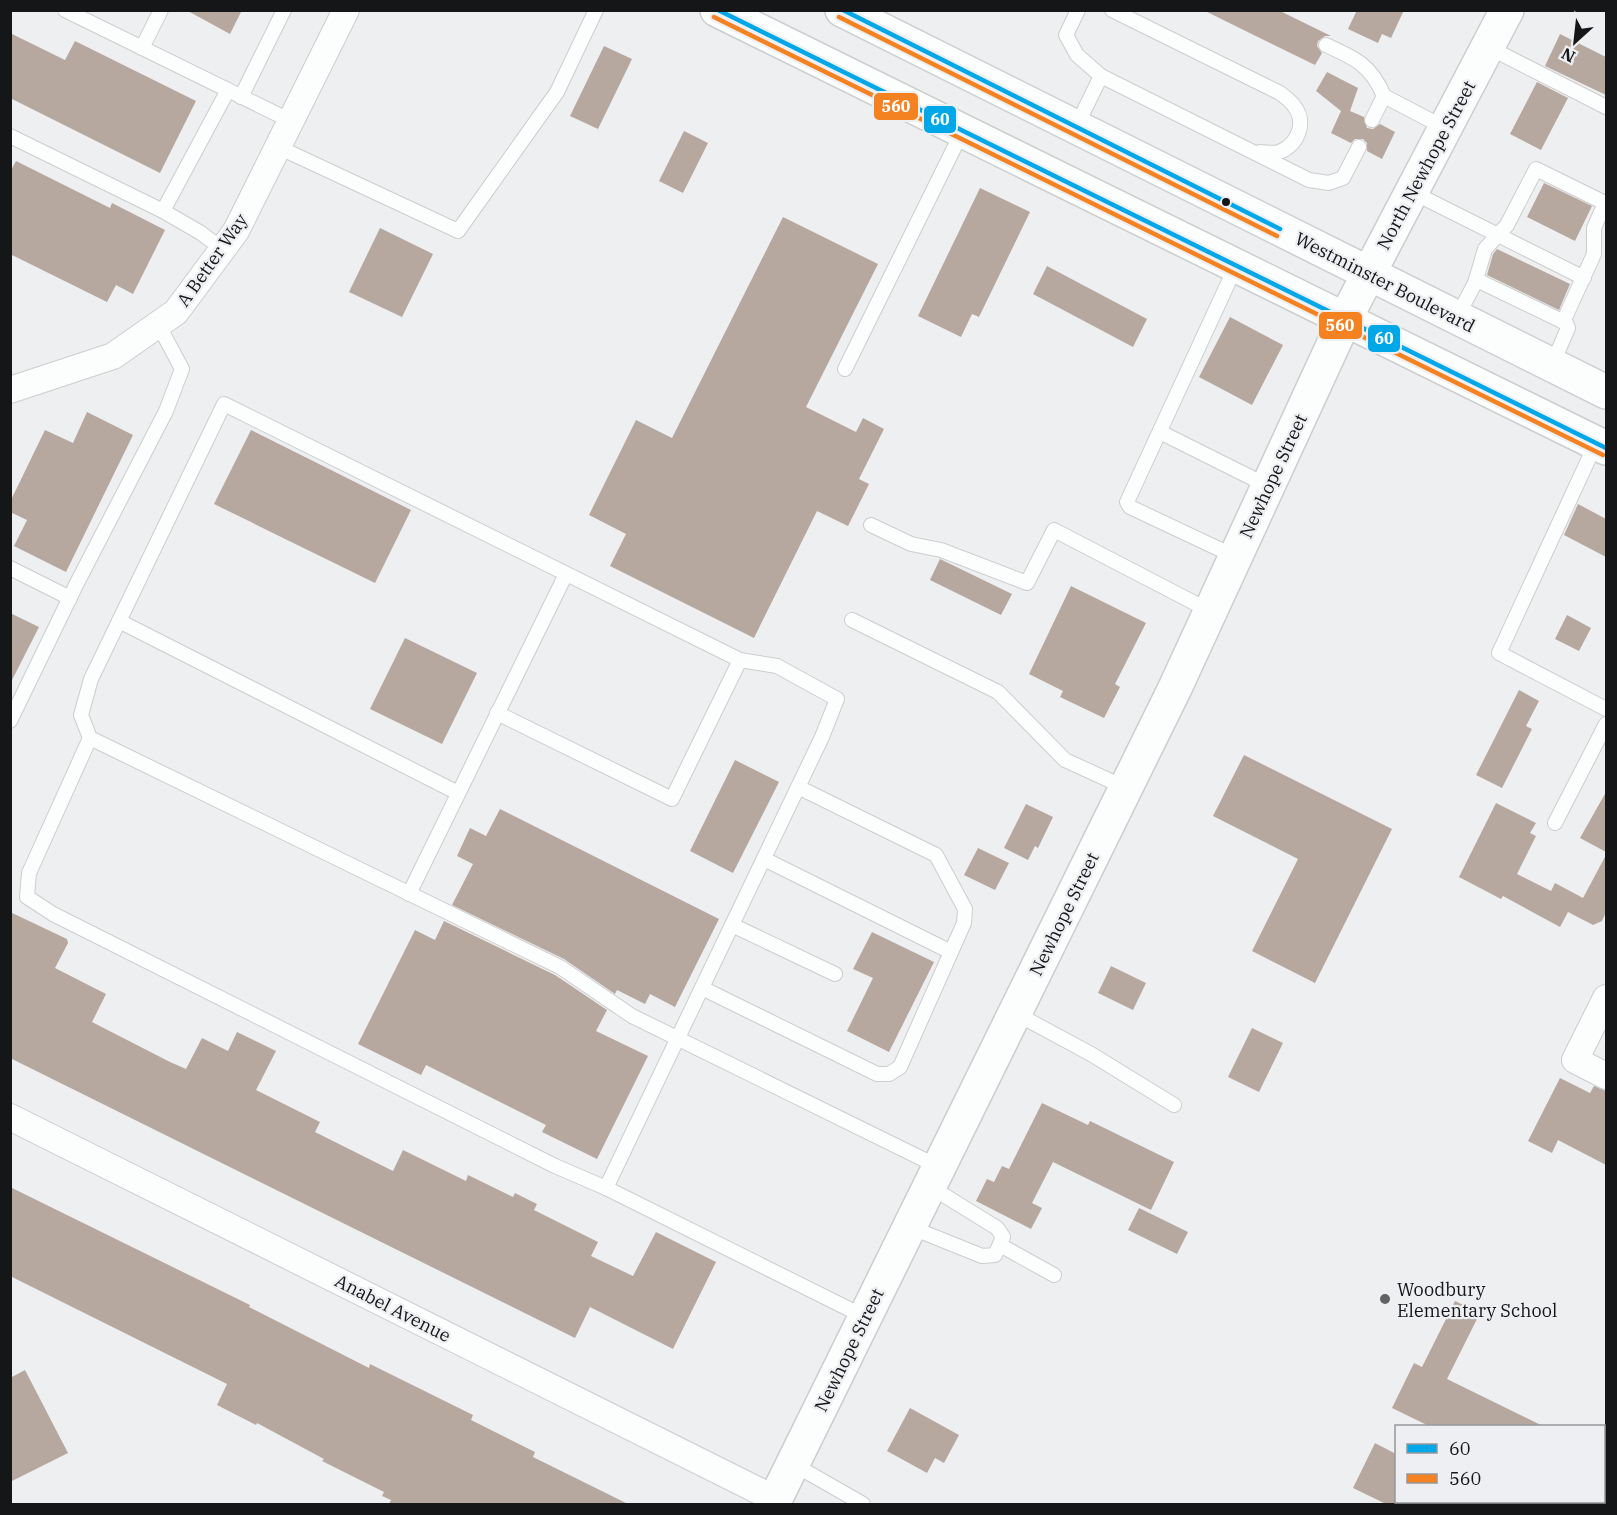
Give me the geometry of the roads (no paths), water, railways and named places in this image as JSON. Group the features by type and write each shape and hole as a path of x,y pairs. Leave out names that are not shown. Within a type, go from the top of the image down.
{"main road":[{"path":"717,10 1601,446"},
{"name":"Westminster Boulevard","path":"842,10 1606,392"},
{"name":"North Newhope Street","path":"1345,319 1507,10"},
{"name":"Newhope Street","path":"774,1502 1126,788 1236,557 1345,319"}],"street":[{"name":"A Better Way","path":"10,390 113,356 176,312 236,231 346,10"},
{"path":"1606,998 1575,1060 1606,1076"},
{"name":"Anabel Avenue","path":"10,1117 774,1502"}],"lane":[{"path":"65,10 291,121"},
{"path":"142,48 161,10"},
{"path":"241,97 284,10"},
{"path":"278,147 458,231 557,92 596,10"},
{"path":"1078,10 1066,35 1077,55 1101,76 1309,180 1329,183 1344,177 1359,147"},
{"path":"1112,10 1280,93 1295,106 1300,131 1293,143 1278,153 1255,151"},
{"path":"1326,45 1358,61 1375,75 1384,96 1445,128"},
{"path":"1488,47 1606,107"},
{"path":"1076,127 1101,76"},
{"path":"163,211 228,90"},
{"path":"1372,120 1384,96"},
{"path":"844,369 962,132"},
{"path":"10,136 163,211 201,232 222,249"},
{"path":"1457,317 1475,283 1485,249 1507,225 1536,170 1605,203 1594,228 1594,254 1563,322"},
{"path":"1412,192 1584,278"},
{"path":"1236,266 1127,502 1130,507 1236,557"},
{"path":"1475,283 1479,281 1563,322 1568,328 1552,365"},
{"path":"10,721 166,411 182,369 159,324"},
{"path":"606,1188 679,1038 764,859 837,699 777,666 740,660 224,404 91,679 81,714 90,738 560,967 632,1016 679,1038 934,1177 998,1228 1003,1238 995,1255 982,1256 910,1227"},
{"path":"1160,432 1268,486"},
{"path":"1601,446 1499,653 1606,709"},
{"path":"871,525 911,543 941,550 1027,583 1054,530 1210,611"},
{"path":"10,568 70,598"},
{"path":"409,894 566,574"},
{"path":"852,620 998,692 1065,760 1126,788"},
{"path":"120,621 458,793"},
{"path":"498,713 672,799 740,660"},
{"path":"1555,822 1606,724"},
{"path":"90,738 28,873 27,897 64,919 555,1166 606,1188 865,1317"},
{"path":"702,988 877,1074 889,1074 900,1067 964,923 966,909 936,855 798,787"},
{"path":"764,859 951,952"},
{"path":"732,926 835,974"},
{"path":"1015,1013 1092,1053 1174,1105"},
{"path":"1000,1245 1054,1275"},
{"path":"793,1464 863,1504"}],"place":[{"name":"Woodbury Elementary School","path":"1385,1299"}]}
